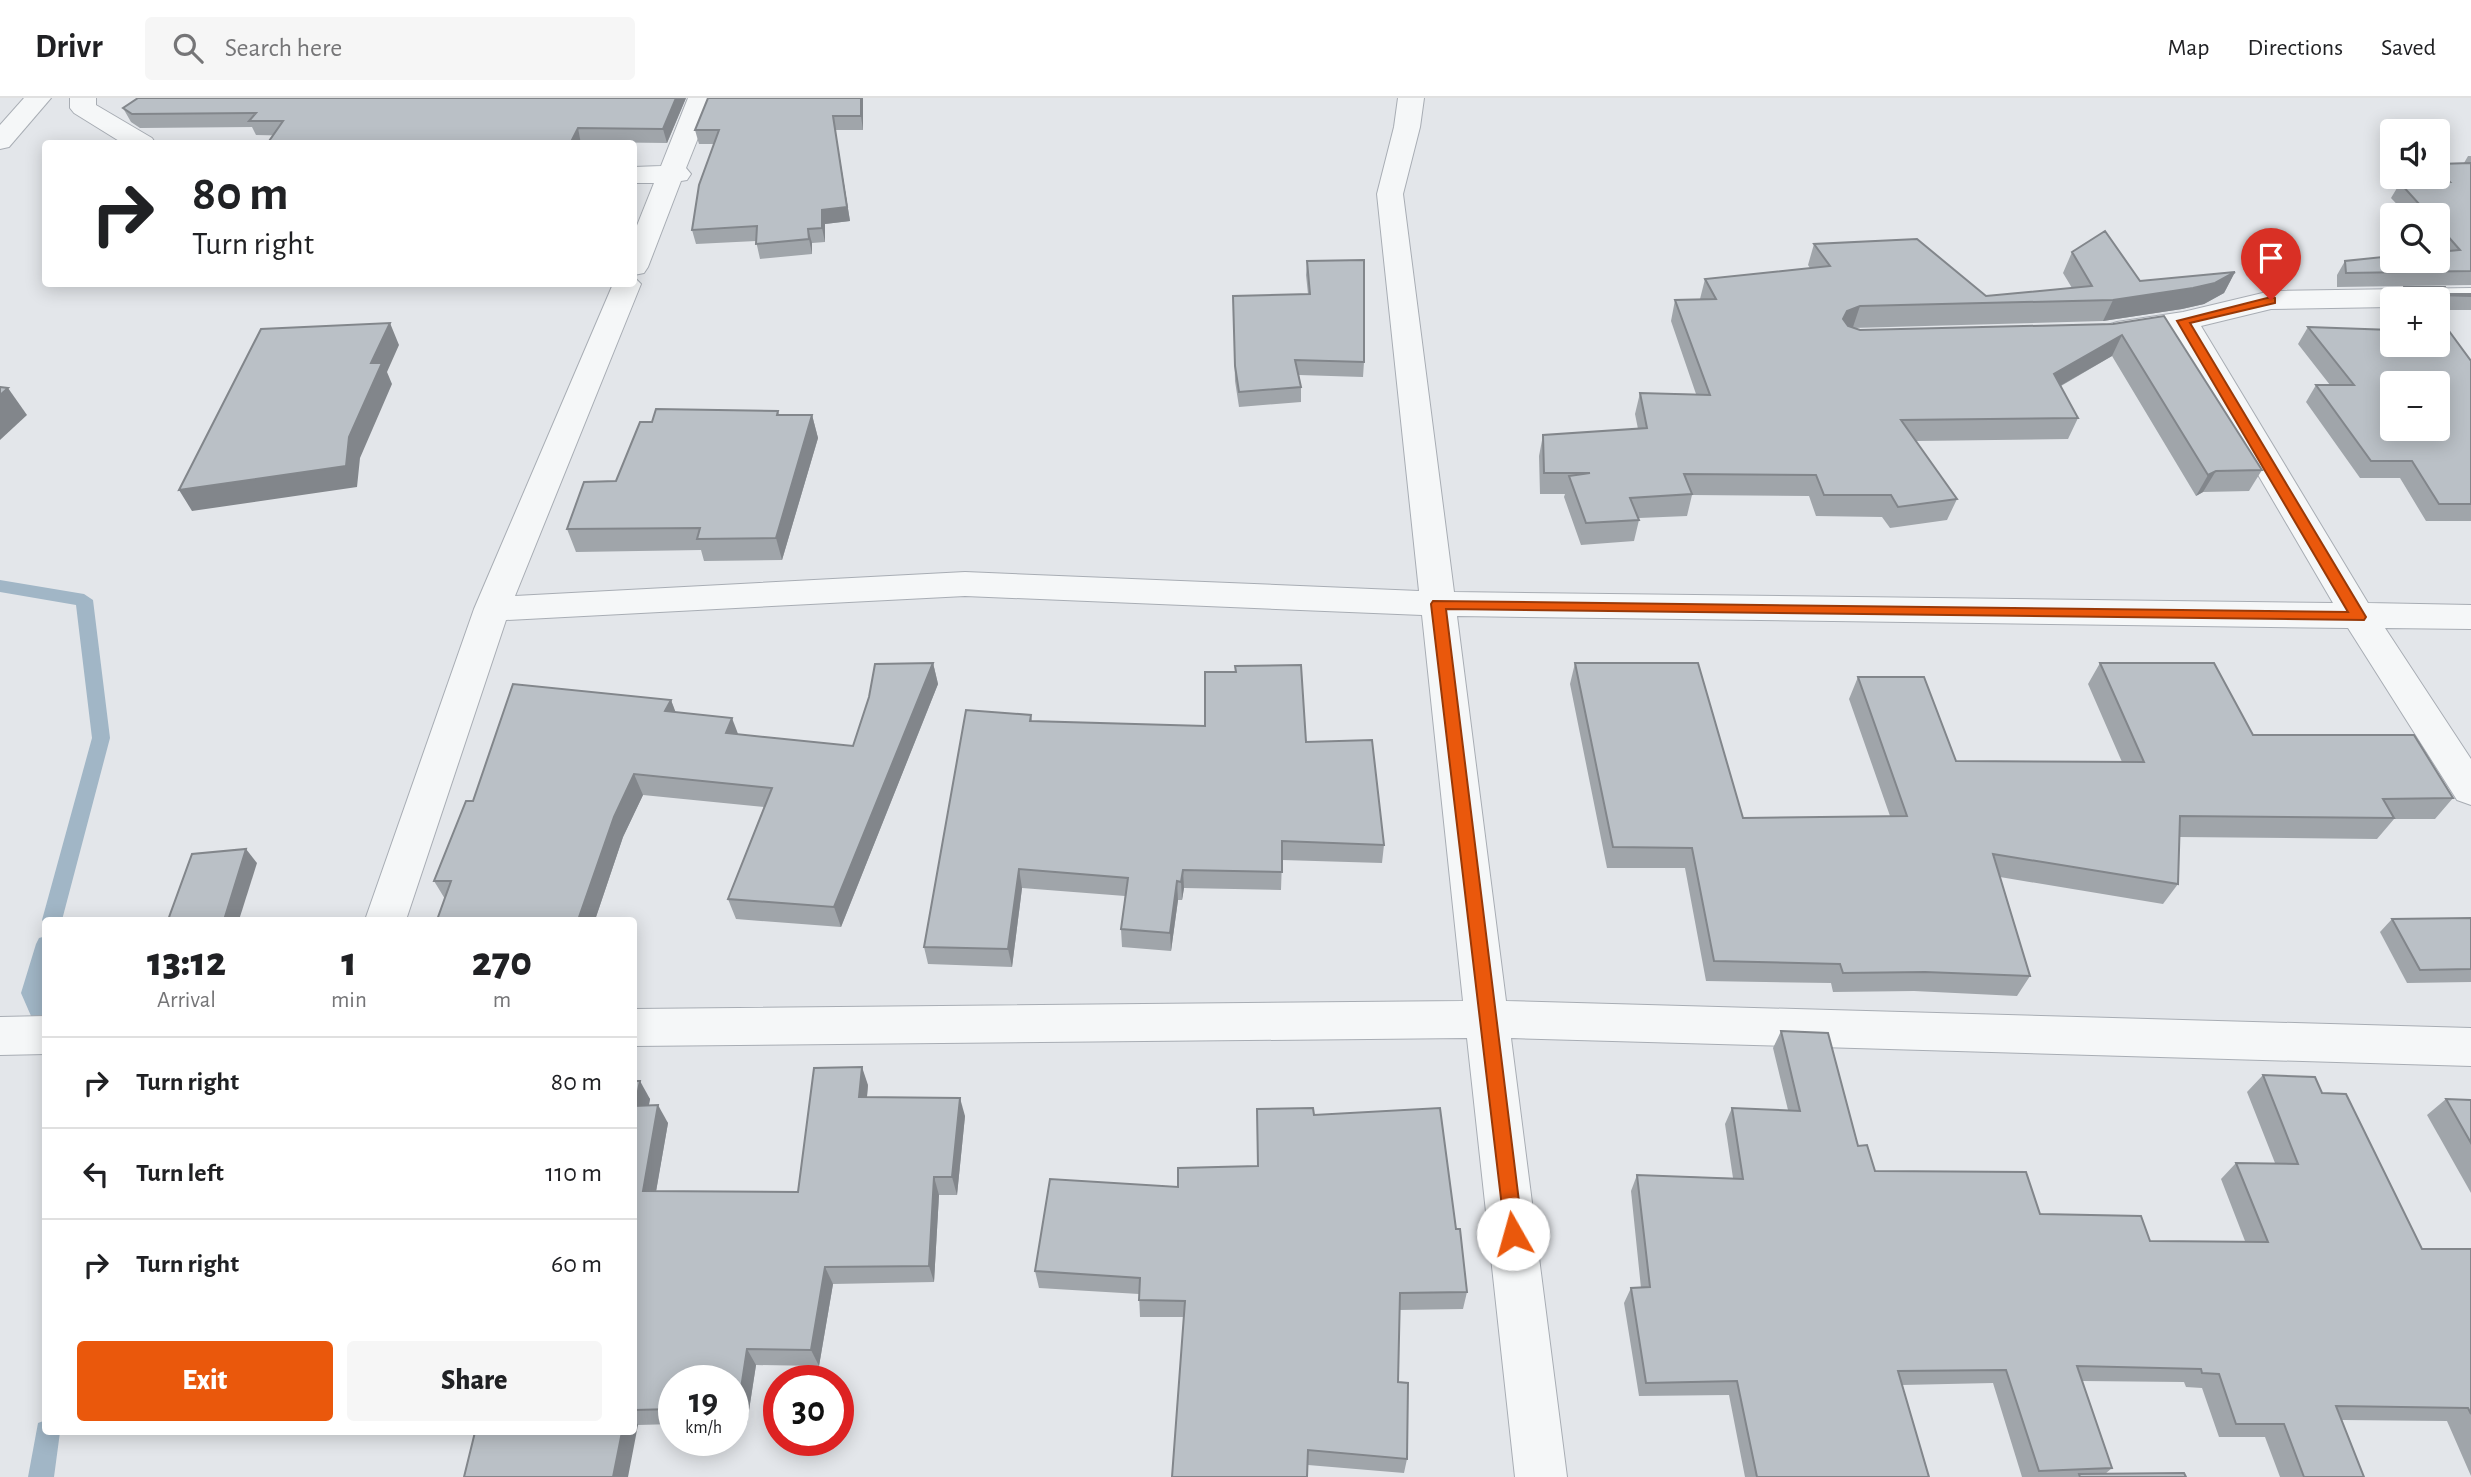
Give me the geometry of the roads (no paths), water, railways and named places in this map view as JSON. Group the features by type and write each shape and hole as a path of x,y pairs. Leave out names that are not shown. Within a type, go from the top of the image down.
{"street":[{"path":"0,141 38,98"},
{"path":"83,98 83,108 136,140"},
{"path":"637,260 675,174 701,98"},
{"path":"1411,98 1407,127 1390,194 1541,1477"},
{"path":"637,175 675,174"},
{"path":"386,917 492,609 626,287"},
{"path":"2090,334 2183,321 2271,300 2471,296"},
{"path":"2183,321 2359,617 2471,790"},
{"path":"492,609 965,584 1438,604 2471,617"},
{"path":"637,1028 1488,1019 2471,1047"},
{"path":"0,1036 42,1035"}],"waterway":[{"path":"0,586 84,600 101,738 53,917"},
{"path":"42,958 32,993 42,1016"},
{"path":"41,1477 47,1435"}]}
